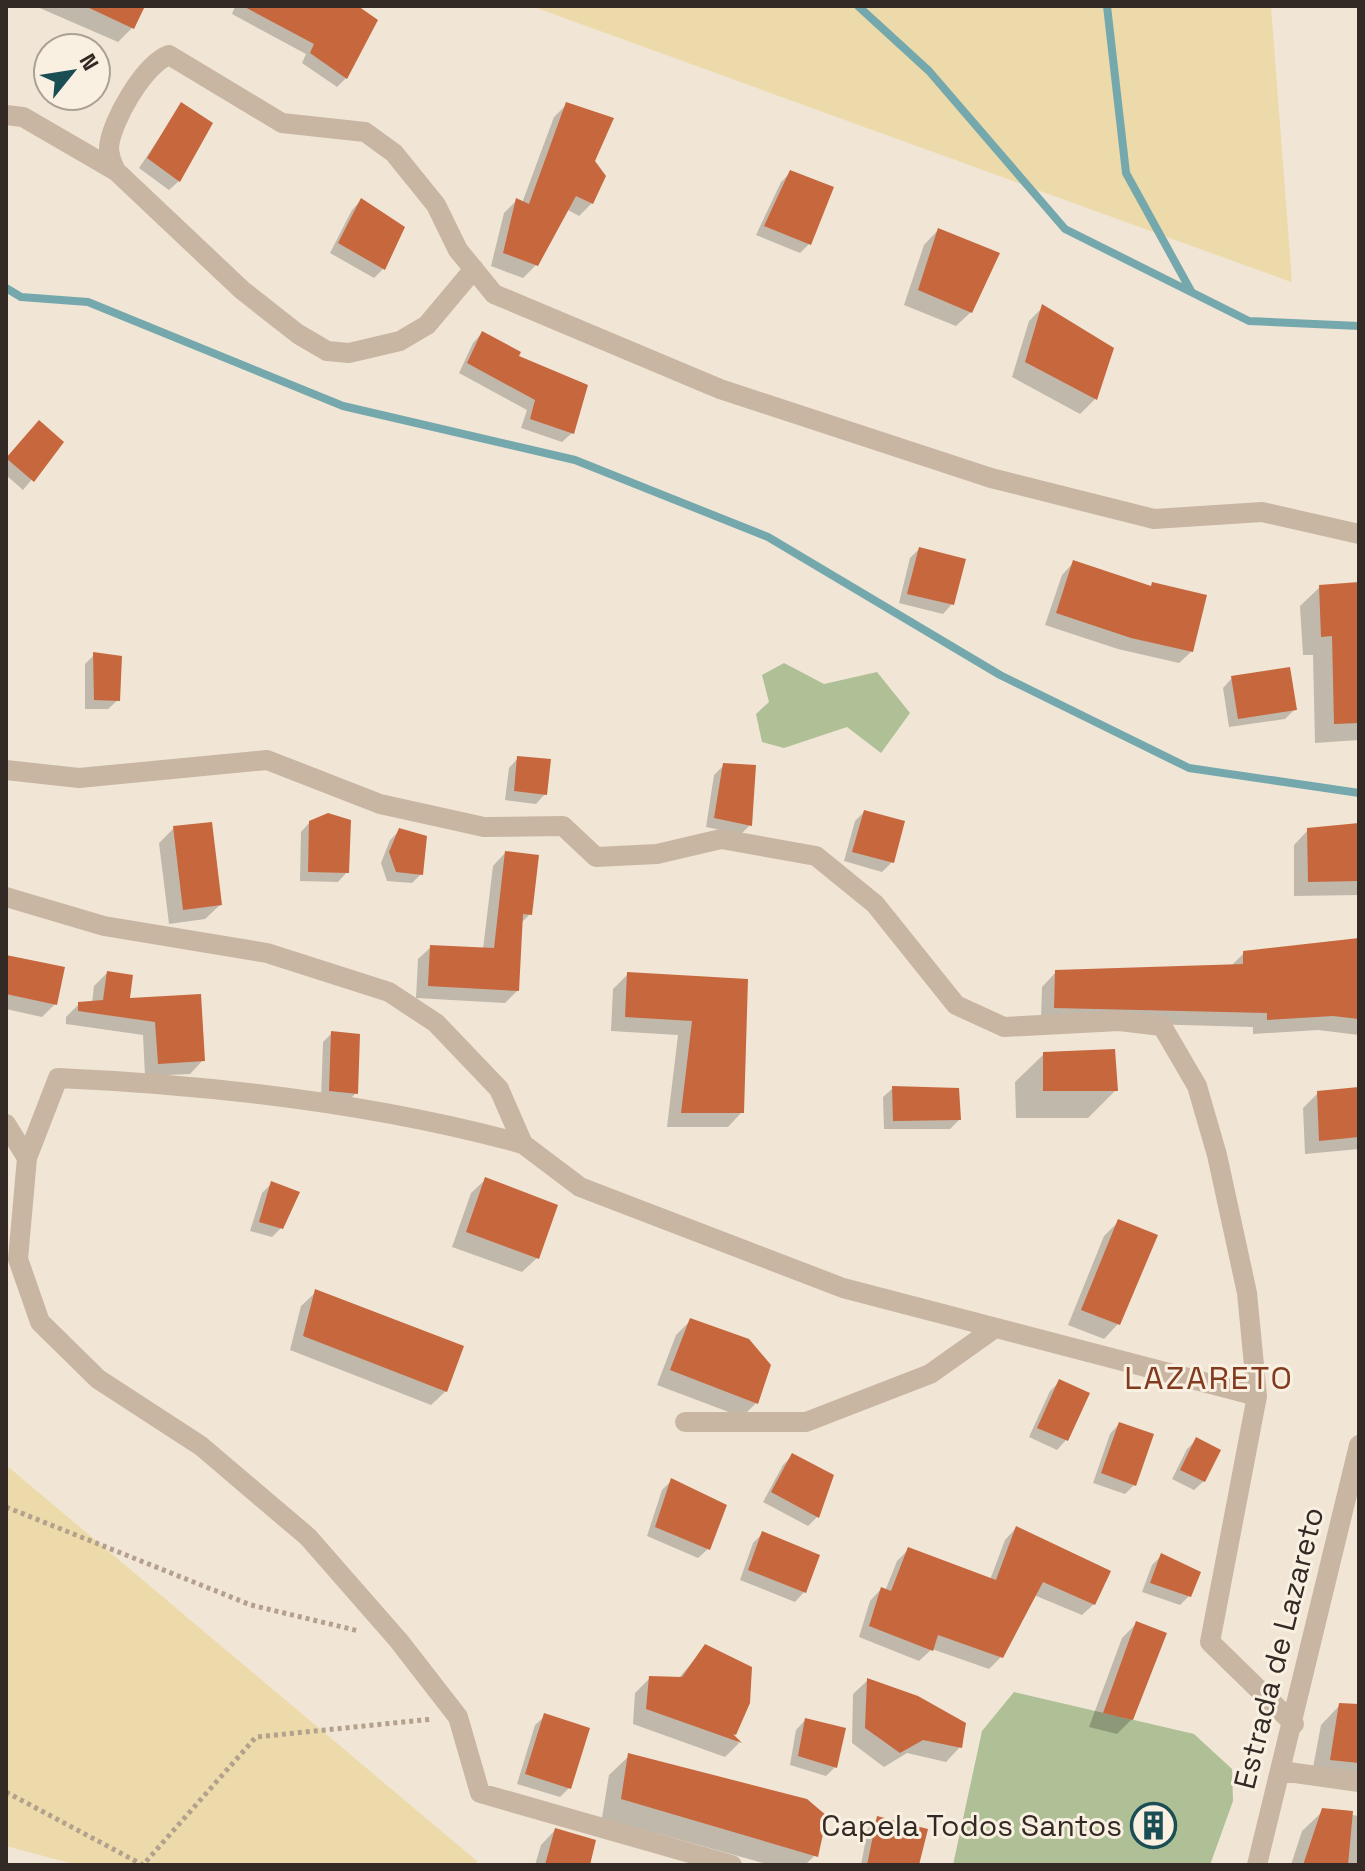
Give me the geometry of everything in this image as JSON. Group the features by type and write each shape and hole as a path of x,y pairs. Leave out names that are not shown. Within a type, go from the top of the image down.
{"street":[{"path":"116,171 109,144 123,107 157,61 169,55 282,123 365,132 394,153 436,205 458,250 494,294 720,389 991,478 1154,519 1262,512 1359,534"},
{"path":"6,115 23,117 116,171 242,290 298,334 327,351 360,352 400,341 427,325 474,269"},
{"path":"6,770 79,778 267,760 380,804 484,827 563,826 596,857 657,854 721,839 816,856 875,904 956,1005 1004,1027 1119,1021 1162,1026 1197,1086 1217,1155 1247,1293 1257,1396 1210,1642 1294,1724"},
{"path":"6,897 104,926 267,953 389,992 436,1023 499,1089 523,1144"},
{"path":"732,1865 480,1793 458,1717 399,1641 308,1537 201,1446 98,1379 40,1322 18,1259 27,1158 58,1078 132,1082 438,1121 523,1144 580,1187 843,1288 1257,1396"},
{"path":"6,1124 27,1158"},
{"path":"685,1422 806,1422 930,1374 995,1328"},
{"name":"Estrada de Lazareto","path":"1257,1865 1294,1724 1359,1445"},
{"path":"1281,1771 1359,1782"}],"path":[{"path":"6,1507 251,1605 399,1641"},
{"path":"6,1792 143,1865 256,1737 458,1717"}],"green space":[{"path":"784,663 824,684 877,672 910,713 881,753 847,727 784,748 762,742 756,714 769,702 762,675"},
{"path":"1014,1692 1194,1734 1232,1769 1233,1801 1210,1865 953,1865 982,1731"}],"sand":[{"path":"531,6 1271,6 1292,282 1291,282"},
{"path":"6,1465 477,1861 476,1865 77,1865 6,1846"}],"building":[{"path":"85,6 145,6 134,29"},
{"path":"243,6 358,6 378,20 347,79 310,53 314,44"},
{"path":"181,102 213,123 180,182 147,158"},
{"path":"566,102 614,118 595,161 606,176 593,204 576,196 538,266 503,253 516,198 529,204"},
{"path":"790,170 834,187 811,245 764,226"},
{"path":"361,198 405,227 385,270 338,243"},
{"path":"938,228 1000,253 972,313 918,290"},
{"path":"1042,304 1114,348 1097,400 1025,362"},
{"path":"482,331 521,352 519,356 588,385 574,434 530,419 535,400 467,363"},
{"path":"39,420 64,442 34,482 6,458"},
{"path":"919,547 966,559 954,605 907,594"},
{"path":"1073,560 1151,586 1152,582 1207,595 1193,652 1131,638 1056,613"},
{"path":"1359,582 1359,723 1334,724 1332,636 1321,637 1319,585"},
{"path":"93,652 122,656 120,701 94,700"},
{"path":"1290,667 1297,710 1238,719 1231,676"},
{"path":"517,756 551,759 547,795 514,791"},
{"path":"723,763 756,765 752,826 714,818"},
{"path":"864,810 905,821 894,863 852,852"},
{"path":"328,813 351,820 349,873 308,872 309,821"},
{"path":"212,822 222,905 183,910 173,826"},
{"path":"1359,823 1359,881 1308,882 1307,828"},
{"path":"399,828 427,836 423,875 396,872 389,852"},
{"path":"505,851 539,855 532,915 523,914 519,991 428,986 430,945 494,948"},
{"path":"1359,938 1359,1019 1333,1016 1267,1020 1267,1013 1054,1008 1055,970 1243,964 1243,951"},
{"path":"6,955 65,967 57,1005 6,994"},
{"path":"107,971 133,975 130,998 201,994 205,1061 158,1064 155,1022 78,1011 78,1002 103,1000"},
{"path":"627,972 748,979 744,1113 681,1113 692,1021 625,1017"},
{"path":"331,1031 360,1034 358,1094 329,1091"},
{"path":"1115,1049 1118,1091 1043,1091 1043,1052"},
{"path":"892,1086 959,1088 961,1120 893,1121"},
{"path":"1359,1087 1359,1137 1319,1141 1317,1091"},
{"path":"485,1177 558,1205 539,1259 466,1232"},
{"path":"271,1181 300,1192 283,1229 259,1222"},
{"path":"1118,1219 1158,1235 1120,1325 1081,1310"},
{"path":"315,1289 464,1346 447,1392 303,1336"},
{"path":"690,1318 749,1339 771,1365 758,1404 670,1370"},
{"path":"1059,1379 1090,1393 1068,1441 1037,1428"},
{"path":"1119,1422 1154,1434 1136,1486 1101,1473"},
{"path":"1196,1437 1221,1450 1205,1482 1180,1470"},
{"path":"792,1453 834,1475 819,1518 771,1492"},
{"path":"671,1478 727,1505 710,1550 655,1527"},
{"path":"1016,1526 1111,1571 1095,1605 1043,1582 1003,1658 938,1635 933,1651 869,1626 881,1587 891,1591 908,1547 996,1580"},
{"path":"762,1531 820,1555 806,1593 748,1570"},
{"path":"1161,1553 1201,1572 1191,1597 1150,1583"},
{"path":"1136,1621 1167,1633 1133,1720 1103,1713"},
{"path":"705,1644 752,1667 750,1703 736,1735 733,1734 742,1743 646,1709 649,1676 682,1677"},
{"path":"867,1678 918,1696 966,1723 962,1748 923,1740 900,1753 865,1728"},
{"path":"1339,1703 1359,1704 1359,1763 1330,1760"},
{"path":"544,1713 590,1728 571,1789 525,1774"},
{"path":"805,1718 846,1728 837,1768 798,1756"},
{"path":"628,1753 807,1799 827,1816 818,1857 621,1799"},
{"path":"1322,1808 1353,1811 1348,1865 1303,1865"},
{"path":"877,1816 928,1829 919,1865 867,1865"},
{"path":"555,1828 596,1840 590,1865 545,1865"}],"waterway":[{"path":"858,6 929,71 1065,229 1249,321 1359,326"},
{"path":"1107,6 1126,173 1191,291"},
{"path":"6,288 21,297 88,302 343,406 575,460 768,537 1000,675 1189,768 1359,793"}],"place":[{"name":"Capela Todos Santos","path":"1153,1826"}],"district":[{"name":"LAZARETO","path":"1209,1378"}]}
